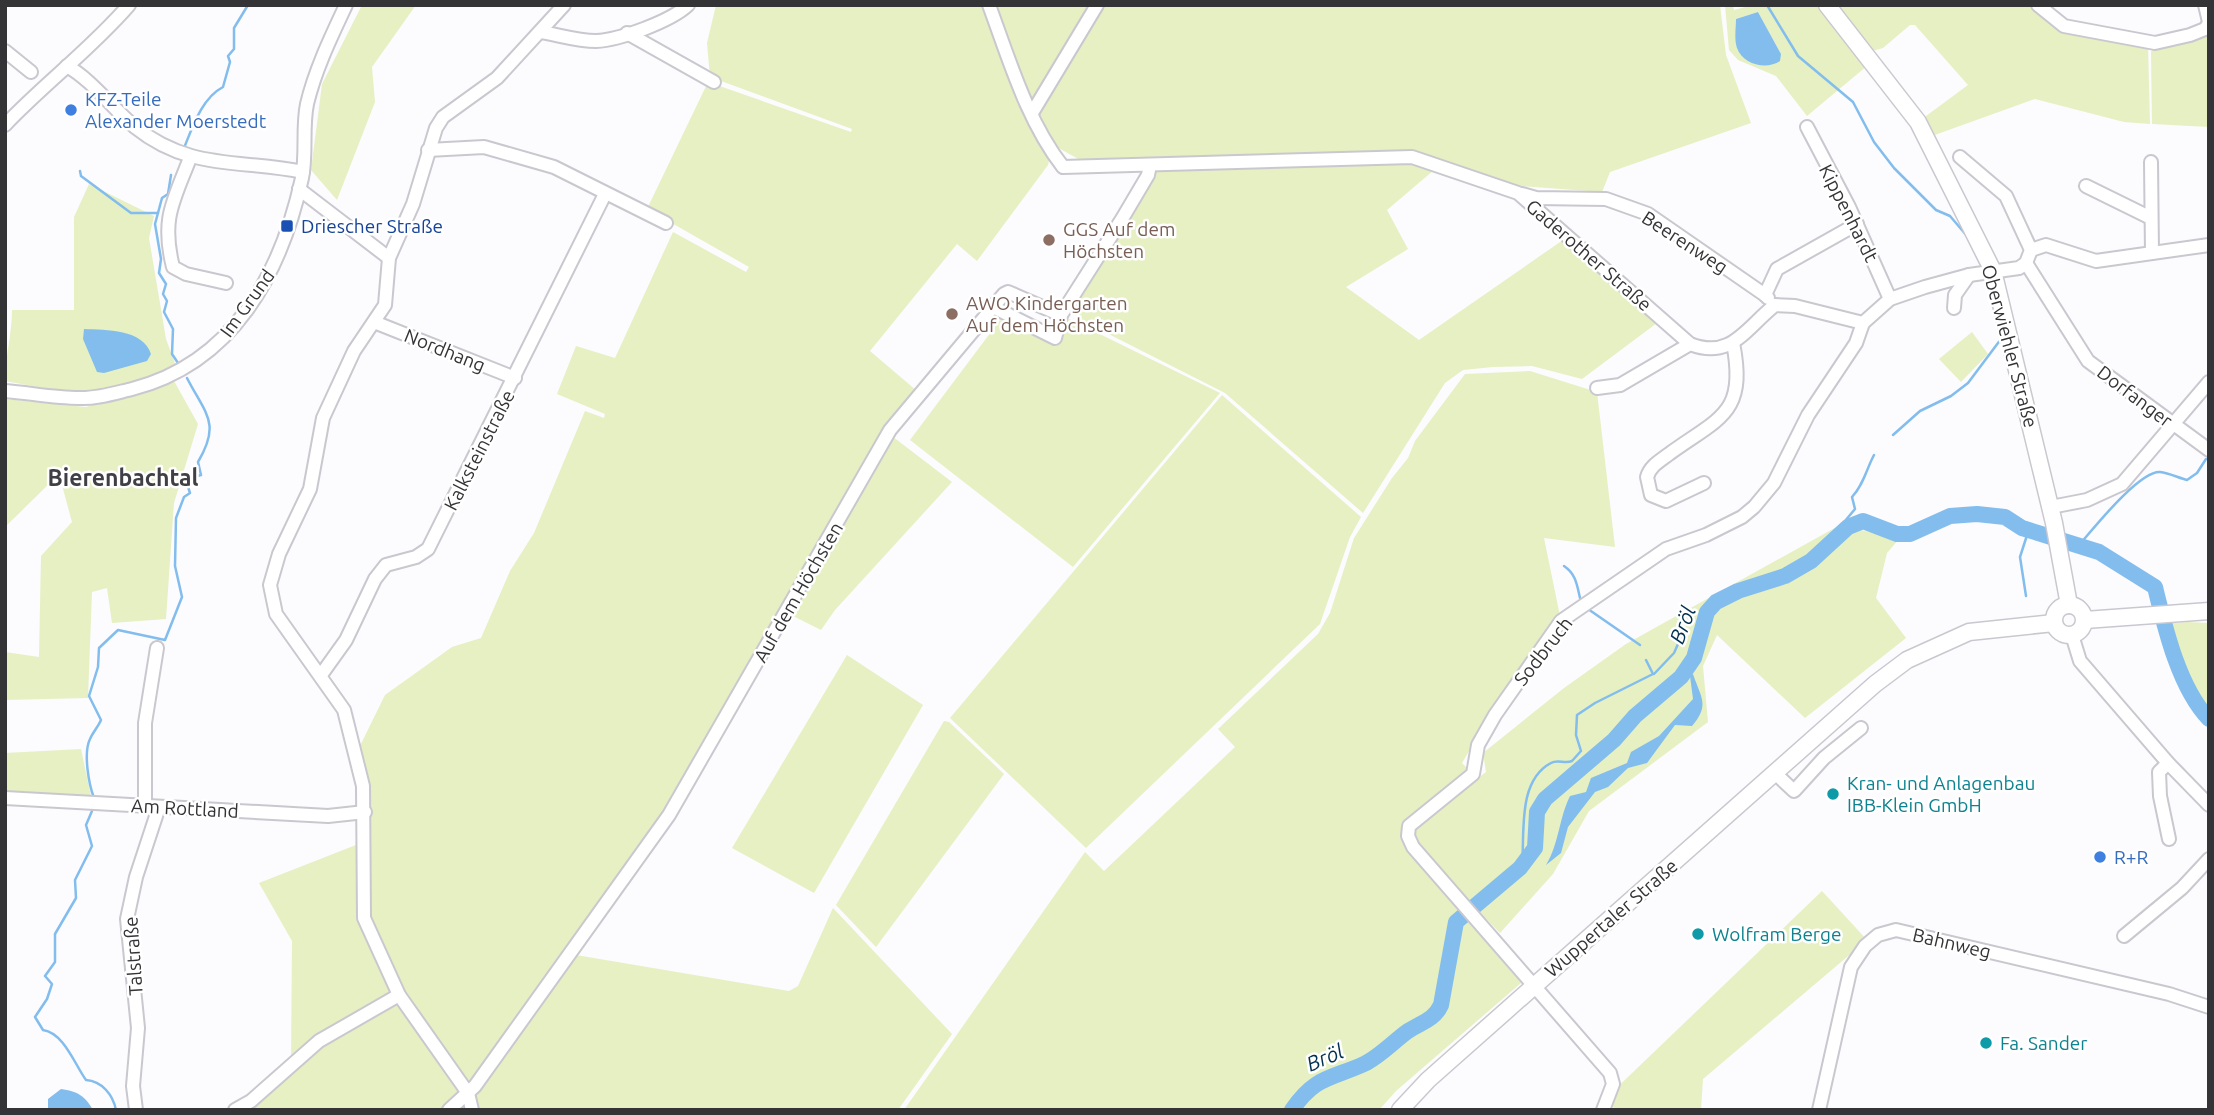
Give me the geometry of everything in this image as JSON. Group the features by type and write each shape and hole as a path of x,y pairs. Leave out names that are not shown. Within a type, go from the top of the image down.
{"main road":[{"name":"Oberwiehler Straße","path":"1827,5 1918,122 1953,186 1993,271 2052,515 2069,605"},
{"path":"2069,605 2082,611 2085,620 2082,628 2072,635 2059,631 2054,623 2057,611 2069,605"},
{"path":"2085,620 2209,611"},
{"name":"Wuppertaler Straße","path":"1400,1110 1428,1080 1896,668 1947,639 1985,629 2054,623"}],"street":[{"path":"5,125 106,32 129,5"},
{"name":"Im Grund","path":"5,391 81,399 155,383 192,365 233,329 272,272 303,172 307,106 329,41 346,5"},
{"path":"472,1110 468,1093 399,995 364,918 363,786 344,710 276,614 270,585 279,554 310,489 323,418 354,351 385,305 389,258 413,204 428,150 443,117 497,78 564,5"},
{"path":"541,32 596,41 677,16 688,5"},
{"path":"989,5 1032,113"},
{"path":"1032,113 1097,5"},
{"path":"2038,5 2064,26 2155,43 2205,29 2209,23 2205,5"},
{"path":"627,33 714,82"},
{"path":"5,51 31,72"},
{"path":"67,66 136,127 190,158 227,165 268,165 303,172"},
{"name":"Gaderother Straße","path":"1032,113 1047,147 1063,167 1412,157 1518,193 1690,344"},
{"name":"Kippenhardt","path":"1807,127 1857,224 1890,299"},
{"path":"428,150 484,146 554,167 666,223"},
{"path":"190,158 168,216 166,235 173,267 186,274 226,283"},
{"name":"Dorfanger","path":"1960,158 2006,196 2029,257 2088,361 2209,450"},
{"path":"2151,162 2152,253"},
{"path":"1061,315 1008,292 993,307 1055,338 1061,315 1128,208 1148,174 1150,165"},
{"path":"2086,186 2151,218"},
{"path":"299,189 389,258"},
{"name":"Beerenweg","path":"1518,193 1536,198 1606,199 1648,214 1765,295 1775,306"},
{"name":"Kalksteinstraße","path":"321,675 346,640 375,579 386,565 416,557 428,549 605,194"},
{"path":"1765,295 1777,270 1857,224"},
{"path":"1597,388 1620,385 1690,344 1716,351 1733,344 1775,306 1795,306 1863,323 1890,299 1969,275 2019,268 2046,245 2096,261 2209,245"},
{"path":"1954,307 1955,295 1969,275"},
{"name":"Auf dem Höchsten","path":"449,1110 468,1093 669,815 890,430 993,307"},
{"name":"Nordhang","path":"374,322 515,378"},
{"name":"Sodbruch","path":"1603,1110 1613,1084 1610,1073 1413,847 1408,836 1409,826 1473,774 1478,745 1495,715 1561,621 1667,549 1706,535 1742,517 1754,507 1774,483 1808,415 1856,342 1863,323"},
{"path":"1704,483 1666,501 1651,495 1647,477 1654,465 1719,417 1732,404 1738,389 1733,344"},
{"path":"2052,515 2122,484 2209,382"},
{"path":"2072,635 2080,661 2168,763 2209,805"},
{"name":"Talstraße","path":"136,1110 133,1086 138,1028 127,919 152,807 145,723 157,648"},
{"path":"1776,774 1794,792 1824,758 1861,728"},
{"path":"2168,763 2159,772 2160,796 2169,839"},
{"name":"Am Rottland","path":"5,799 328,816 365,812"},
{"path":"2124,936 2182,888 2209,859"},
{"name":"Bahnweg","path":"1819,1110 1850,967 1865,946 1878,935 1896,930 2169,994 2209,1007"},
{"path":"235,1110 251,1101 318,1041 399,995"}],"green space":[{"path":"362,5 416,5 372,67 375,102 337,200 311,170 322,84"},
{"path":"716,5 1720,5 1726,55 1751,123 1610,172 1602,192 1509,185 1435,161 1082,161 1053,145 1048,165 977,261 957,244 870,351 917,391 884,430 952,482 835,610 821,630 787,613 668,808 473,1083 467,1085 407,996 372,932 369,834 358,750 385,695 452,647 481,638 510,571 534,533 585,411 604,418 605,414 557,394 576,346 615,358 673,232 746,272 749,267 647,209 708,82 851,132 852,129 710,77 707,43"},
{"path":"1725,5 1733,5 1734,10 1753,5 1821,5 1867,66 1807,116 1776,76 1738,60 1729,50","holes":["1758,12 1781,54 1736,46 1736,19"]},
{"path":"1835,5 2036,5 2053,22 2148,45 2150,124 2124,122 2035,99 1932,136 1922,119 1968,85 1915,25 1910,25 1883,48 1872,51"},
{"path":"2209,32 2209,127 2152,124 2153,48"},
{"path":"1396,160 1418,163 1434,170 1387,210 1408,249 1346,287 1419,340 1563,240 1657,323 1582,379 1532,366 1463,370 1445,383 1363,513 1225,393 1077,318 1072,305 1153,171 1162,168"},
{"path":"89,184 154,216 149,238 166,339 177,369 81,395 5,381 12,310 74,310 74,217"},
{"path":"1067,318 1220,393 1073,567 910,440 1000,320 1056,346"},
{"path":"1972,332 1988,354 1961,382 1939,359"},
{"path":"1530,371 1597,392 1615,547 1544,538 1560,616 1485,724 1462,763 1473,774 1422,820 1486,772 1483,753 1564,688 1626,644 1840,525 1899,539 1887,553 1876,598 1906,638 1805,718 1717,635 1703,666 1708,722 1589,811 1553,874 1500,933 1415,845 1411,828 1400,838 1522,977 1521,983 1396,1091 1379,1110 904,1110 1085,852 1104,871 1235,747 1218,729 1318,634 1330,613 1354,538 1408,458 1415,441 1465,374"},
{"path":"174,381 198,424 174,503 166,619 112,623 107,588 92,592 88,698 5,700 5,652 39,657 41,556 72,522 59,474 6,526 5,399 86,407"},
{"path":"1222,395 1361,517 1350,537 1320,624 1086,848 950,718"},
{"path":"2209,623 2209,717 2193,702 2160,624"},
{"path":"847,655 923,705 814,893 732,848"},
{"path":"944,721 949,722 1004,774 876,947 836,905"},
{"path":"81,749 92,801 5,796 5,753"},
{"path":"361,843 361,919 396,993 291,1063 292,941 259,883"},
{"path":"1822,891 1867,940 1703,1079 1701,1110 1616,1110 1605,1099"},
{"path":"833,908 952,1034 898,1110 476,1110 475,1091 570,954 789,991 798,986"},
{"path":"398,1000 462,1094 445,1110 240,1110 316,1047"}],"water":[{"path":"1758,12 1781,54 1780,61 1775,64 1750,62 1737,48 1736,19"},
{"path":"84,329 132,335 147,346 151,354 147,361 104,373 97,372 83,339"},
{"path":"1693,674 1702,701 1698,719 1692,726 1675,725 1647,763 1628,768 1608,787 1595,792 1568,827 1561,853 1546,865 1570,796 1586,792 1591,778 1627,763 1631,752 1659,736 1693,699 1690,676"},
{"path":"61,1089 80,1095 93,1110 48,1110 48,1099"}],"waterway":[{"path":"184,148 204,105 223,87 230,62 228,56 234,49 234,28 248,5"},
{"path":"1767,5 1798,56 1853,102 1874,142 1894,168 1936,210 1950,216 1967,236 1980,263"},
{"path":"80,171 81,176 131,213 158,213"},
{"path":"171,175 168,194 162,198 155,224 161,259 159,273 166,284 163,294 167,301 164,312 173,329 172,354 178,363"},
{"path":"1893,435 1920,411 1951,396 1968,383 2001,339"},
{"path":"94,798 87,752 90,739 101,720 89,696 98,667 99,648 118,630 165,640 182,597 175,566 176,518 184,497 190,493 188,487 194,477 201,475 198,462 209,438 210,428 205,411 187,378"},
{"path":"1846,529 1845,521 1855,509 1852,497 1874,455"},
{"path":"2080,544 2129,490 2151,474 2167,473 2187,480 2197,473 2206,459"},
{"name":"Bröl","path":"1292,1110 1316,1084 1370,1061 1435,1014 1441,1005 1456,922 1520,868 1535,848 1537,812 1545,799 1614,740 1635,716 1681,677 1694,658 1707,612 1716,602 1738,591 1785,576 1811,561 1848,527 1863,521 1897,534 1910,534 1950,516 1977,514 2005,517 2022,528 2099,552 2155,587 2181,674 2198,706 2209,719"},
{"path":"2026,596 2020,557 2029,529"},
{"path":"1564,566 1574,576 1580,598"},
{"path":"1588,609 1640,645"},
{"path":"1654,674 1674,653 1682,635"},
{"path":"1522,865 1525,809 1533,782 1540,771 1551,763 1572,761 1581,751 1576,735 1577,715 1653,674 1646,660"},
{"path":"92,811 86,825 92,846 75,880 76,898 55,934 55,962 45,976 52,984 47,999 35,1017 43,1030 50,1032 63,1043 86,1080 97,1083 106,1090 116,1110"}],"place":[{"name":"KFZ-Teile Alexander Moerstedt","path":"71,110"},
{"name":"Driescher Straße","path":"287,226"},
{"name":"GGS Auf dem Höchsten","path":"1049,240"},
{"name":"AWO Kindergarten Auf dem Höchsten","path":"952,314"},
{"name":"Kran- und Anlagenbau IBB-Klein GmbH","path":"1833,794"},
{"name":"R+R","path":"2100,857"},
{"name":"Wolfram Berge","path":"1698,934"},
{"name":"Fa. Sander","path":"1986,1043"}],"district":[{"name":"Bierenbachtal","path":"123,478"}]}
